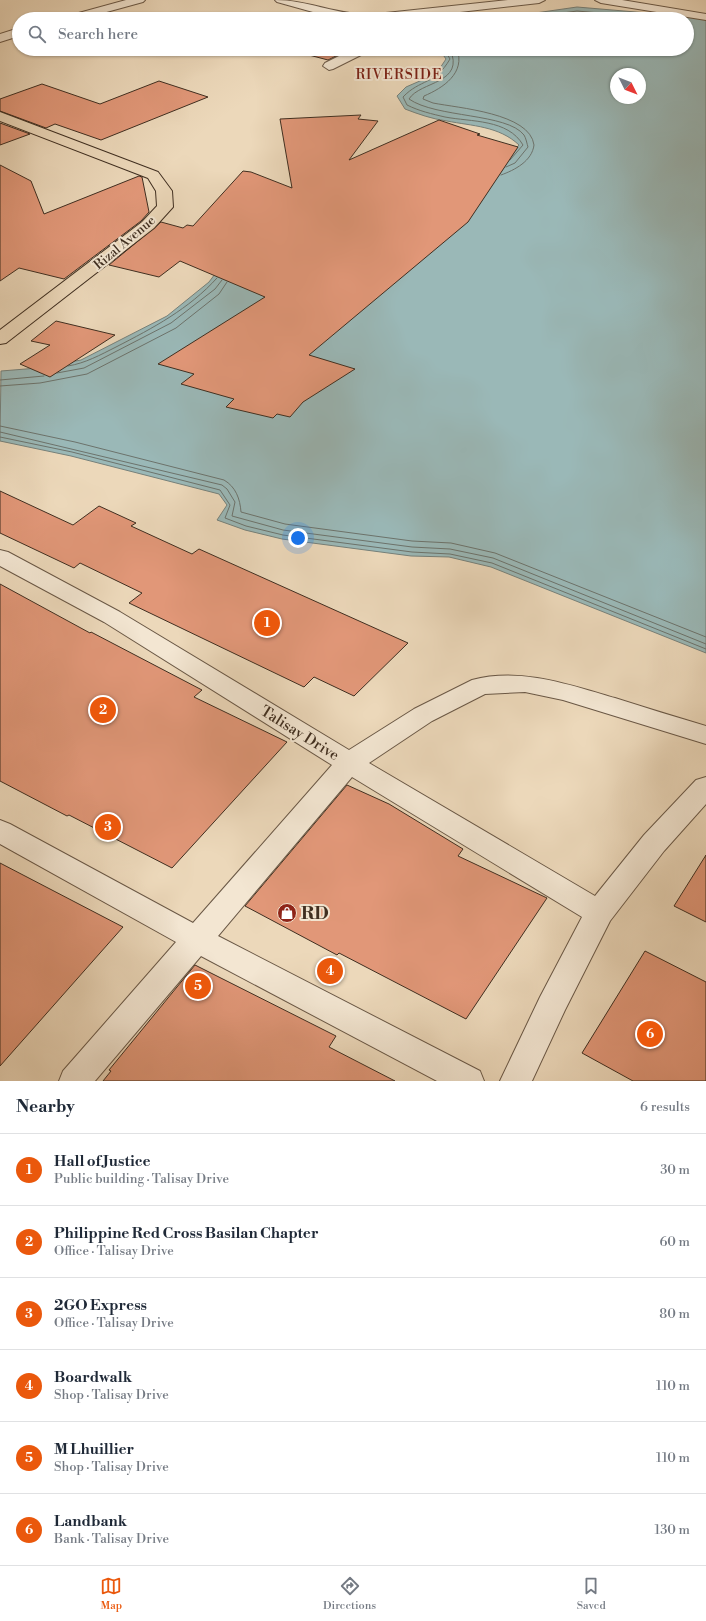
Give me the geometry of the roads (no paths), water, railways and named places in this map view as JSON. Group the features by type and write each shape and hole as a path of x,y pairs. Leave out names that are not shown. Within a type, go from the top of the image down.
{"main road":[{"name":"Rizal Avenue","path":"0,116 153,174 164,191 165,207 148,225 0,339"}],"street":[{"path":"94,12 139,0"},
{"path":"281,0 326,12"},
{"path":"431,12 539,0"},
{"path":"601,0 675,12"},
{"path":"694,15 706,17"},
{"path":"0,38 12,34"},
{"path":"329,66 349,56"},
{"name":"Talisay Drive","path":"0,558 112,617 349,763 599,913"},
{"path":"75,1081 349,763 423,715 481,686 525,684 565,692 706,735"},
{"path":"516,1081 551,1006 599,913 654,843 706,787"},
{"path":"0,831 198,940 468,1081"}],"water":[{"path":"577,7 636,12 542,12"},
{"path":"694,17 706,18 706,653 491,567 449,557 411,556 282,539 245,530 217,520 227,505 219,494 71,456 0,441 1,371 38,368 81,360 167,316 209,282 221,266 509,157 519,145 503,134 485,128 431,118 405,109 397,96 406,87 436,74 446,59 444,56 694,56"}],"place":[{"name":"Hall of Justice","path":"267,623"},
{"name":"Philippine Red Cross Basilan Chapter","path":"103,710"},
{"name":"2GO Express","path":"108,827"},
{"name":"RD","path":"287,913"},
{"name":"Boardwalk","path":"330,971"},
{"name":"M Lhuillier","path":"198,986"},
{"name":"Landbank","path":"650,1034"}],"district":[{"name":"RIVERSIDE","path":"399,74"}]}
